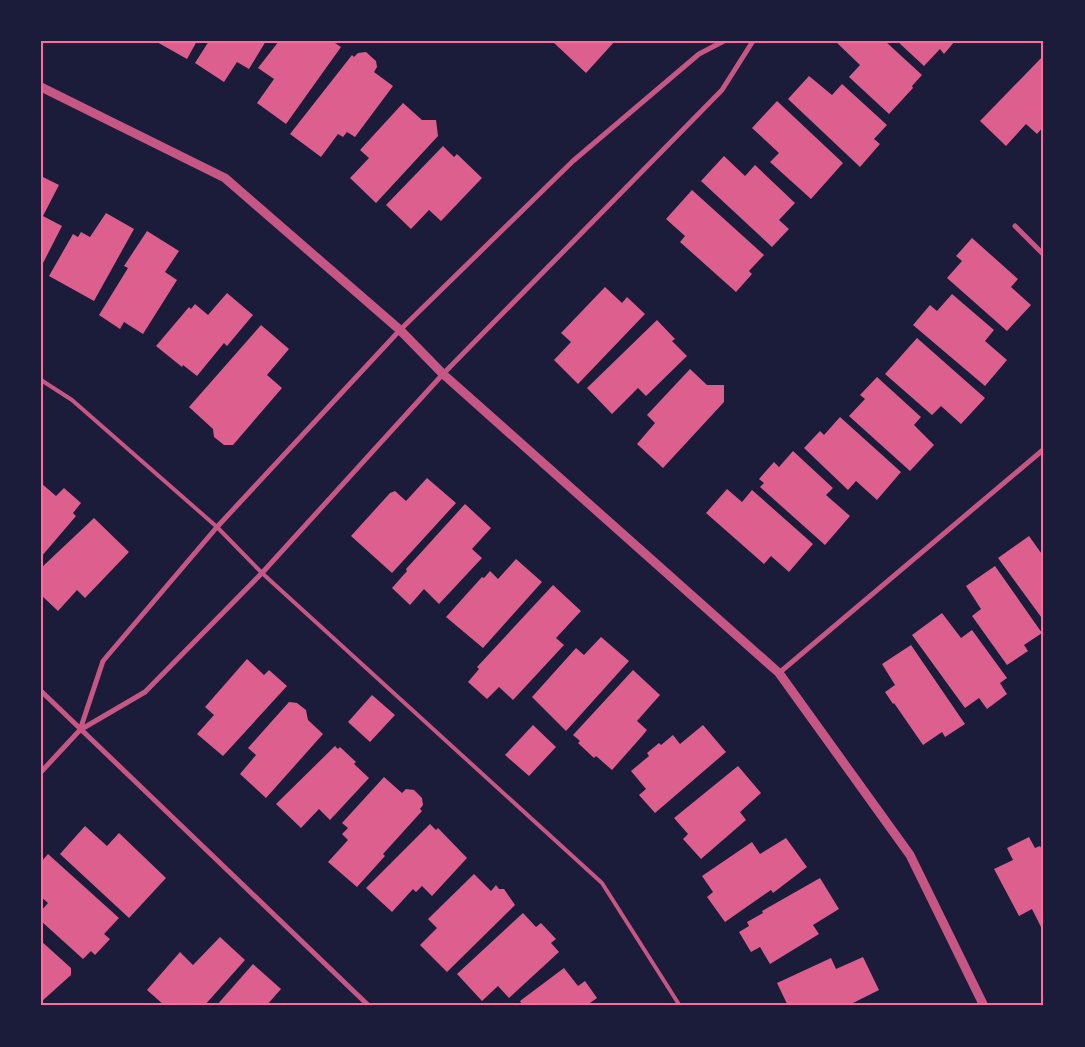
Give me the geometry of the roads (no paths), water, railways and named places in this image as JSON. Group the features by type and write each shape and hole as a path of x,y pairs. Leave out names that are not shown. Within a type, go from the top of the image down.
{"street":[{"path":"80,730 103,661 217,527 400,330 573,161 698,54 724,41"},
{"path":"41,772 80,730 145,692 262,573 443,374 722,90 753,41"},
{"path":"41,87 225,178 400,330 443,374 779,673 910,856 984,1006"},
{"path":"1015,226 1044,255"},
{"path":"779,673 1044,449"},
{"path":"41,691 368,1006"}],"lane":[{"path":"41,380 72,400 217,527 262,573 602,883 680,1006"}]}
